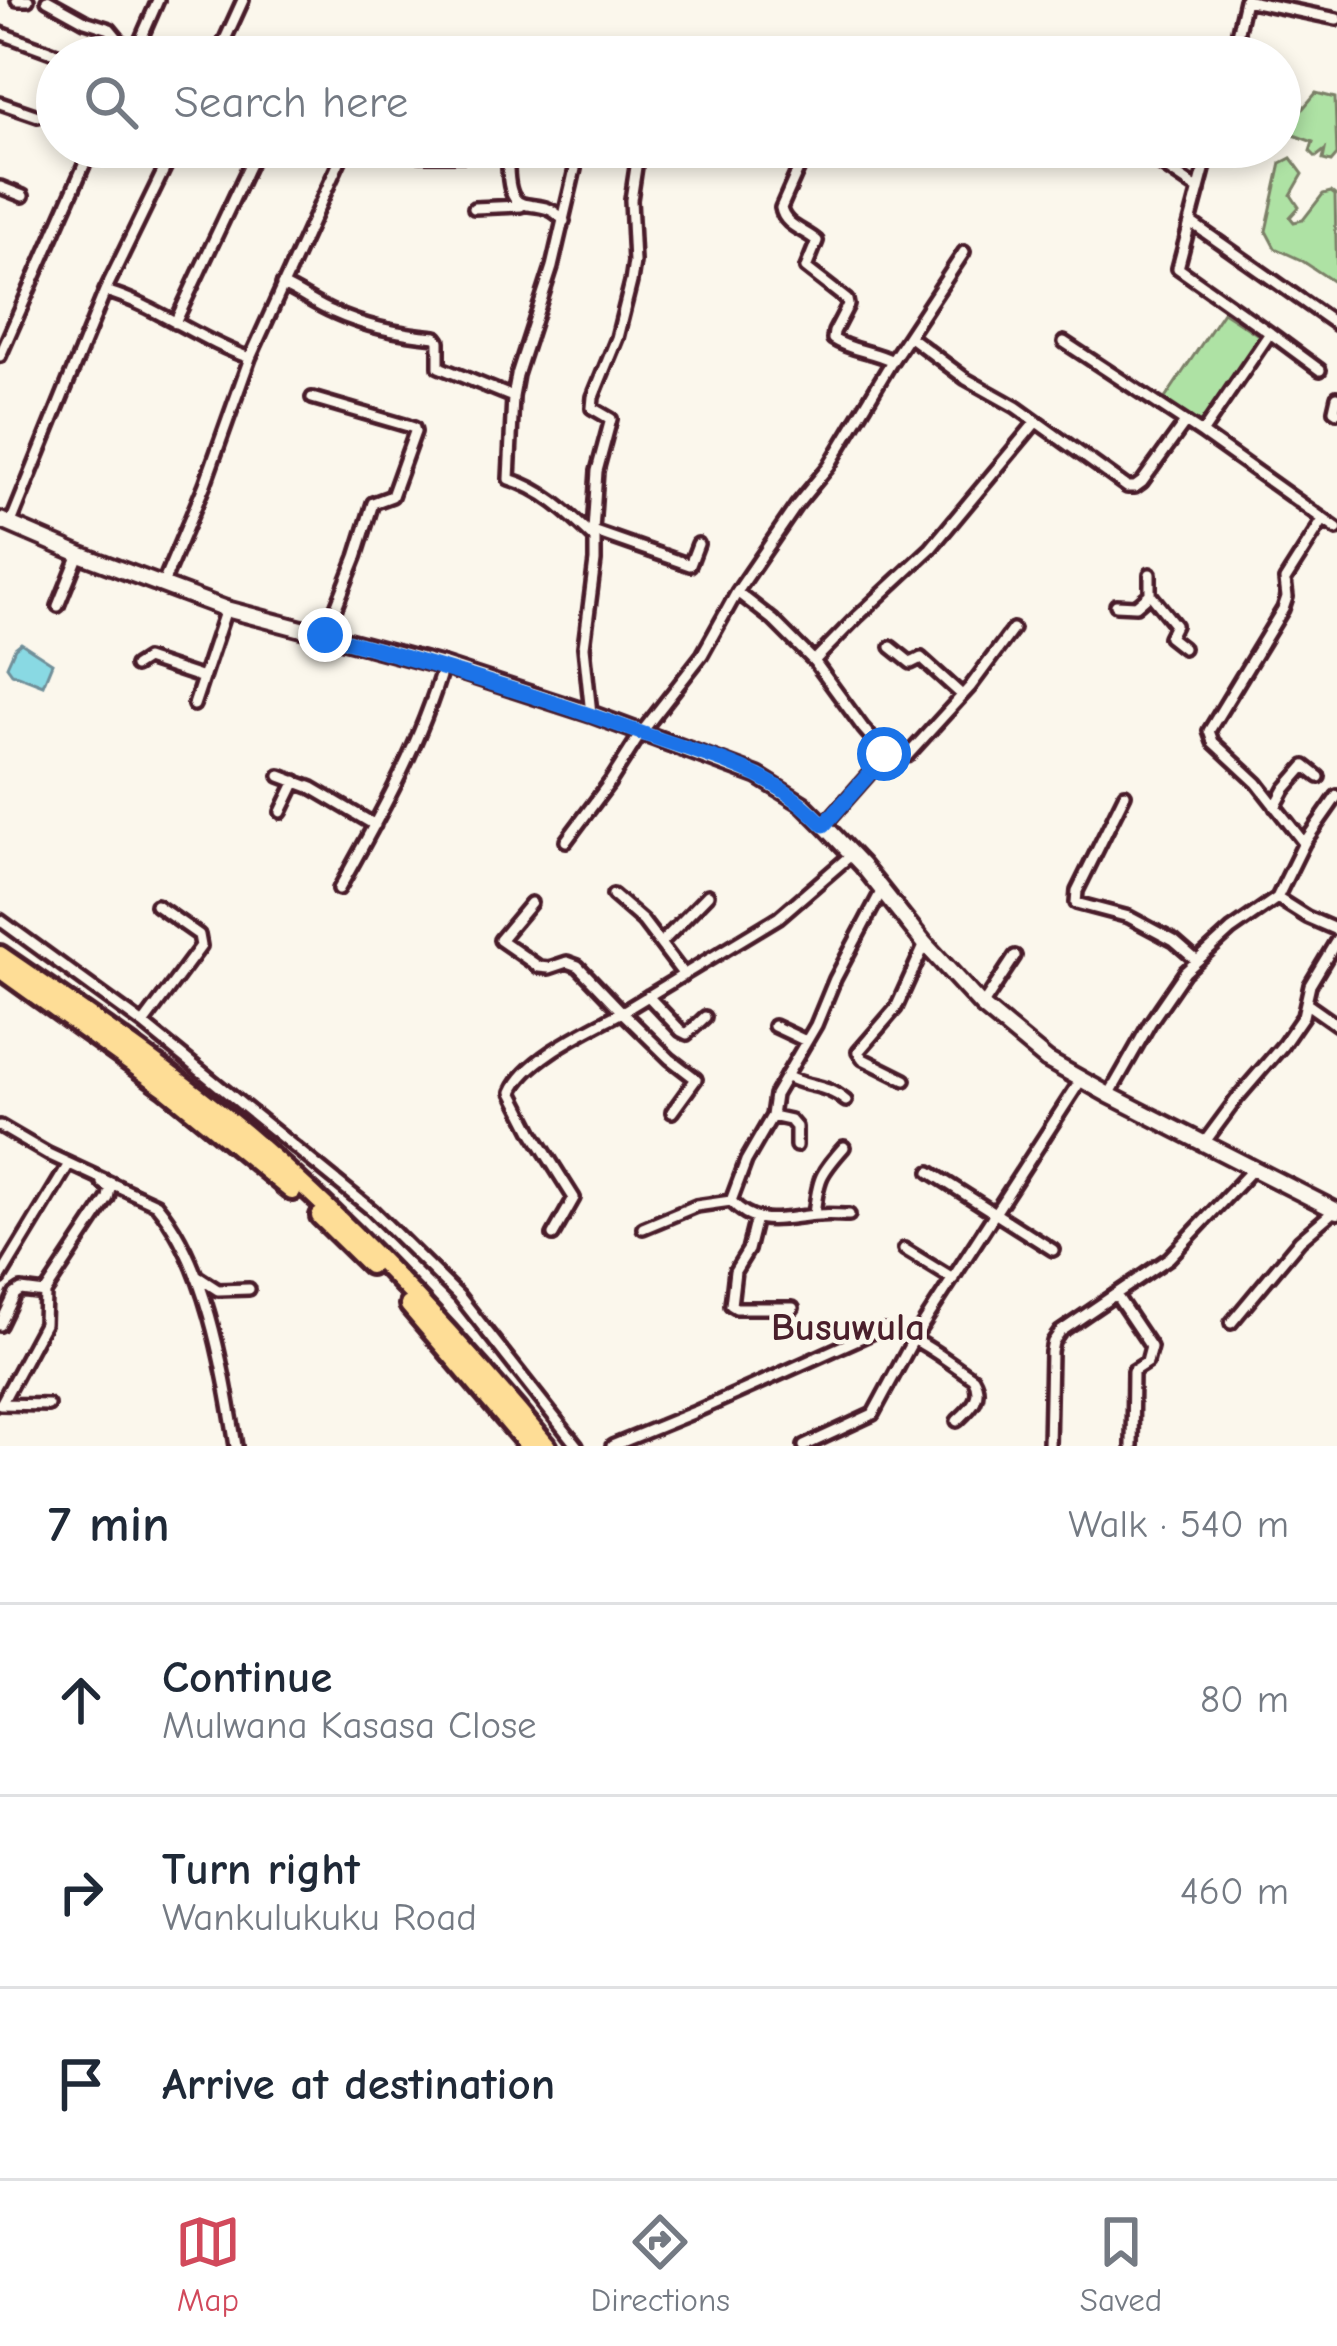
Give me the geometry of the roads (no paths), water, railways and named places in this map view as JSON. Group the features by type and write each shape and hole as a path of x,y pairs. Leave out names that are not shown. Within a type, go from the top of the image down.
{"highway":[{"path":"0,955 255,1142 430,1310 547,1446"},
{"path":"0,969 166,1088 316,1213 420,1316 529,1446"}],"main road":[{"path":"5,523 226,609 443,666 758,776 784,790 824,825 982,1006 1035,1051 1109,1095 1336,1211"}],"street":[{"path":"17,0 28,0"},
{"path":"47,0 85,21 110,28 116,36"},
{"path":"142,36 158,0"},
{"path":"227,36 243,0"},
{"path":"1237,36 1245,0 1337,19"},
{"path":"0,33 36,46"},
{"path":"0,103 36,115"},
{"path":"0,356 83,168"},
{"path":"5,523 105,291 165,168"},
{"path":"175,323 248,168"},
{"path":"162,586 250,358 336,168"},
{"path":"508,168 509,191 521,206"},
{"path":"574,168 564,221 513,397 509,479 529,485 594,535 690,566 698,544"},
{"path":"590,714 584,647 595,561 597,471 611,419 592,408 592,398 616,338 631,282 636,168"},
{"path":"799,168 782,215 817,242 806,268 847,300 833,339 892,362"},
{"path":"1166,168 1199,190"},
{"path":"1205,168 1178,268 1320,370"},
{"path":"0,187 23,196"},
{"path":"474,208 552,210 564,221"},
{"path":"1192,223 1337,325"},
{"path":"566,841 702,655 737,592 829,466 964,252"},
{"path":"282,285 362,323 436,337 439,368 513,397"},
{"path":"105,291 250,358"},
{"path":"1202,433 1270,333"},
{"path":"910,337 1117,482 1135,488 1184,424"},
{"path":"1064,342 1337,530"},
{"path":"1337,397 1337,412"},
{"path":"312,398 416,432 392,496 372,505 325,635"},
{"path":"814,661 932,548 1035,423"},
{"path":"1304,843 1257,784 1213,742 1209,731 1286,603 1285,580 1323,520"},
{"path":"58,606 79,554"},
{"path":"1150,574 1150,594 1175,625 1169,637 1183,648"},
{"path":"737,592 814,661 884,757"},
{"path":"1116,604 1136,606 1150,594"},
{"path":"194,705 226,609"},
{"path":"824,825 884,757 907,756 1013,629"},
{"path":"891,647 911,663 921,658 962,695"},
{"path":"136,666 146,659 203,678"},
{"path":"339,889 413,750 443,666"},
{"path":"1275,807 1305,766 1319,777"},
{"path":"280,776 375,825"},
{"path":"281,812 296,782"},
{"path":"1124,794 1077,891 1076,903 1129,917 1174,941 1197,962"},
{"path":"1109,1095 1184,972 1277,898 1304,843 1337,796"},
{"path":"554,1235 574,1198 533,1133 512,1092 514,1085 570,1041 779,917 852,854"},
{"path":"731,1201 746,1161 772,1116 776,1095 882,890"},
{"path":"613,895 643,921 684,975"},
{"path":"661,943 708,895"},
{"path":"1277,898 1337,930"},
{"path":"531,903 500,940 539,967 567,962 578,966 696,1079 672,1112"},
{"path":"142,1024 201,946 199,935 156,905"},
{"path":"0,920 142,1024 371,1210 460,1296 577,1446"},
{"path":"1204,1143 1303,1016 1312,980 1337,940"},
{"path":"905,1080 858,1052 896,1008 925,944"},
{"path":"982,1006 1015,956"},
{"path":"648,996 688,1034 705,1017"},
{"path":"1307,1004 1337,1025"},
{"path":"774,1026 806,1041"},
{"path":"787,1076 802,1084 821,1085 846,1101"},
{"path":"804,1446 873,1414 913,1340 1081,1080"},
{"path":"772,1116 796,1126 796,1146"},
{"path":"0,1126 156,1204 198,1277 236,1446"},
{"path":"814,1215 817,1184 844,1147"},
{"path":"0,1278 69,1164"},
{"path":"1049,1446 1053,1342 1060,1332 1169,1258 1252,1169"},
{"path":"930,1172 1053,1250"},
{"path":"48,1406 1,1404 44,1324 45,1293 108,1198 110,1188 99,1178"},
{"path":"731,1201 756,1218 849,1215"},
{"path":"643,1228 696,1206 731,1201"},
{"path":"1232,1323 1300,1240 1336,1211"},
{"path":"756,1218 748,1250 735,1270 731,1305 793,1308"},
{"path":"904,1249 953,1279"},
{"path":"198,1277 218,1289 249,1289"},
{"path":"0,1324 15,1294 21,1290 45,1293"},
{"path":"1116,1295 1150,1347 1148,1362 1133,1371 1132,1446"},
{"path":"612,1446 885,1330 913,1340 973,1378 977,1396 957,1421"}],"water":[{"path":"21,643 52,663 43,685 12,673 7,666"}],"district":[{"name":"Busuwula","path":"848,1326"}]}
